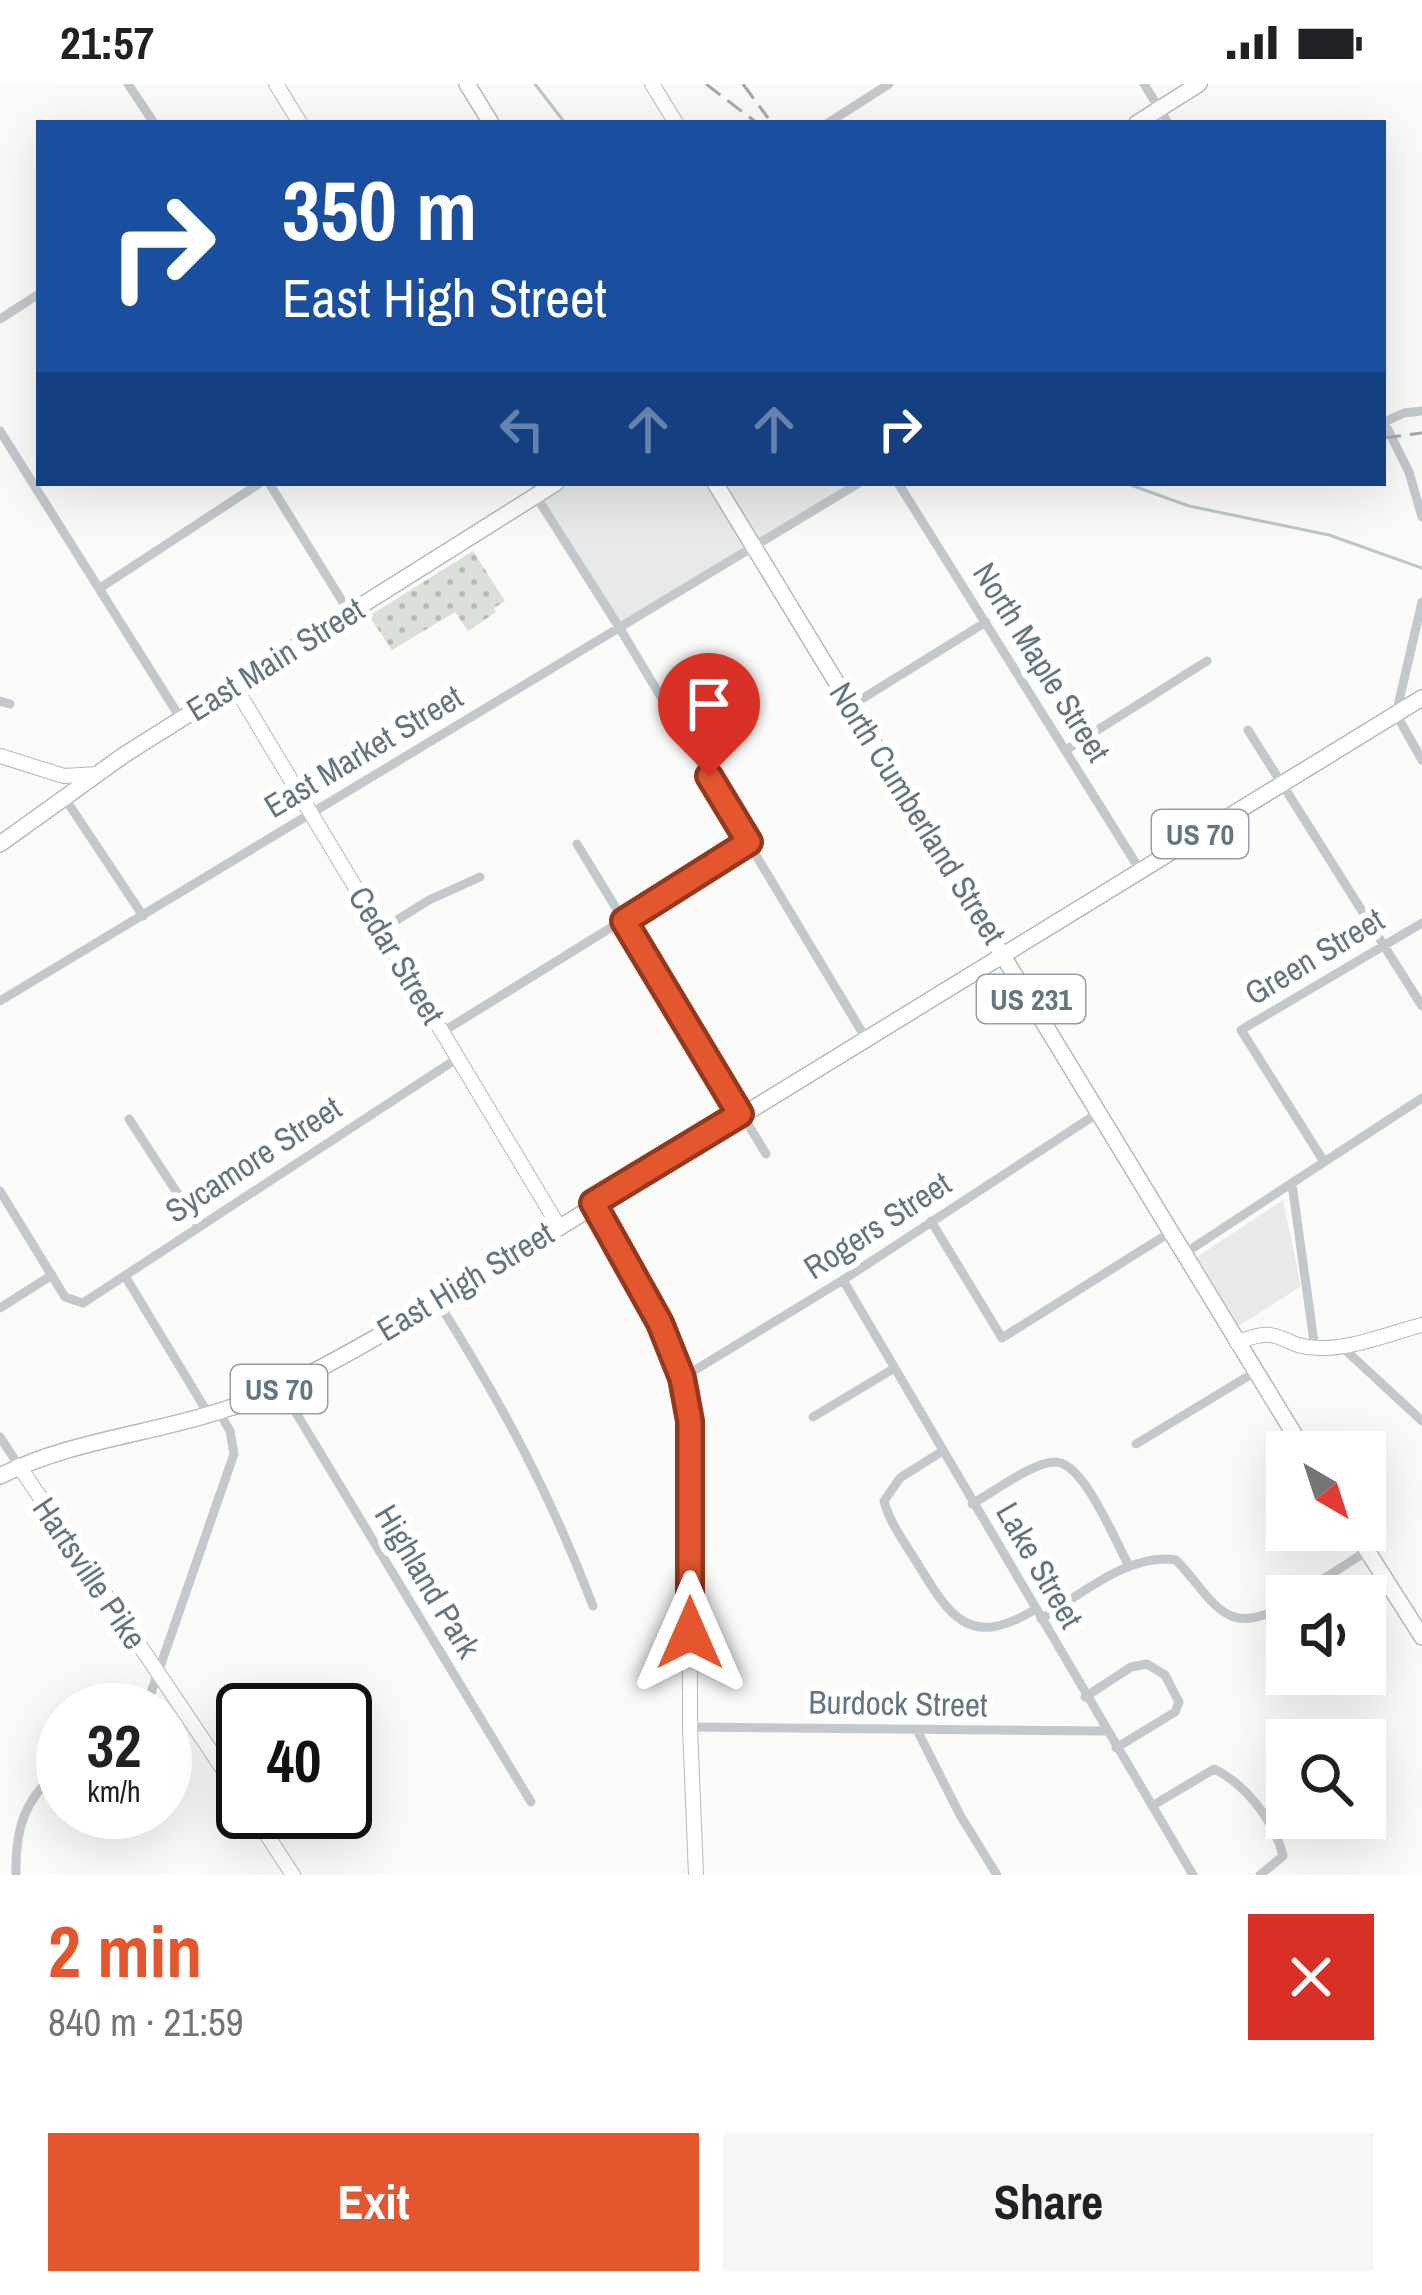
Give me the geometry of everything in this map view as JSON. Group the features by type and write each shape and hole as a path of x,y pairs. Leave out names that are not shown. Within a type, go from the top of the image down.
{"main road":[{"path":"467,84 489,120"},
{"path":"1163,116 1199,84"},
{"name":"North Cumberland Street","path":"717,486 1292,1431"},
{"name":"East Main Street","path":"0,844 98,774 532,489"},
{"name":"US 70","path":"1004,954 1422,698"},
{"name":"East High Street","path":"19,1466 214,1413 281,1388 438,1301 1004,954"},
{"name":"US 70","path":"0,1476 19,1466"},
{"path":"1367,1551 1422,1637"}],"street":[{"path":"128,84 152,120"},
{"path":"276,84 298,120"},
{"path":"652,84 674,120"},
{"path":"833,120 889,84"},
{"path":"1144,84 1163,116"},
{"path":"0,320 36,296"},
{"path":"1386,420 1422,411"},
{"path":"1386,425 1409,472 1422,517"},
{"path":"0,431 181,719"},
{"path":"100,588 255,486"},
{"path":"271,486 349,612"},
{"name":"East Market Street","path":"0,1001 854,486"},
{"name":"North Maple Street","path":"900,486 1140,870"},
{"path":"532,489 865,1037"},
{"path":"1422,602 1396,714 1422,760"},
{"path":"852,705 986,622"},
{"path":"1066,750 1207,662"},
{"name":"Cedar Street","path":"234,686 558,1225"},
{"path":"1248,730 1422,1006"},
{"path":"0,756 64,776 98,774"},
{"path":"66,800 143,916"},
{"path":"444,1031 749,842"},
{"path":"577,844 766,1154"},
{"path":"381,930 479,877"},
{"name":"Green Street","path":"1323,1160 1241,1030 1422,923"},
{"name":"Sycamore Street","path":"52,1275 65,1297 77,1304 91,1300 198,1225 458,1058"},
{"path":"1182,1255 1422,1098"},
{"name":"Rogers Street","path":"682,1378 843,1280 1098,1113"},
{"path":"129,1119 198,1225"},
{"path":"1292,1184 1316,1349"},
{"path":"0,1308 52,1275 2,1198"},
{"path":"593,1203 660,1323 682,1378 690,1421 695,1875"},
{"path":"932,1221 1002,1338 1169,1233"},
{"path":"125,1276 230,1431 234,1454 155,1683"},
{"name":"Lake Street","path":"843,1280 1193,1875"},
{"path":"438,1301 513,1425 560,1518 593,1606"},
{"path":"1237,1343 1265,1332 1316,1349 1422,1325"},
{"path":"1341,1346 1422,1421"},
{"path":"813,1417 892,1369"},
{"path":"1136,1444 1255,1372"},
{"name":"Highland Park","path":"281,1388 531,1802"},
{"path":"0,1437 19,1466"},
{"path":"941,1451 891,1486 884,1501 890,1519 943,1604 960,1622 1005,1625 1158,1557 1175,1560 1208,1603 1241,1619 1266,1613"},
{"path":"972,1504 1041,1465 1059,1462 1077,1470 1129,1566"},
{"name":"Hartsville Pike","path":"19,1466 216,1759"},
{"path":"1330,1575 1367,1551"},
{"path":"1085,1696 1131,1667 1147,1664 1165,1675 1178,1702 1175,1712 1116,1748"},
{"name":"Burdock Street","path":"690,1726 1106,1731"},
{"path":"918,1732 997,1875"},
{"path":"1152,1806 1214,1768 1236,1779 1280,1840 1283,1856 1260,1875"},
{"path":"16,1875 16,1832 36,1797"},
{"path":"270,1839 293,1875"}],"shaded area":[{"path":"530,486 854,486 619,627"},
{"path":"473,551 505,601 494,608 496,612 468,631 455,612 392,650 369,616"},
{"path":"1283,1200 1301,1286 1239,1326 1197,1257"}],"waterway":[{"path":"535,84 563,120"},
{"path":"1133,486 1189,506 1329,535 1422,568"}],"railway":[{"path":"706,84 753,120"},
{"path":"743,84 768,118"},
{"path":"1386,438 1422,433"}],"route":[{"path":"690,1633 690,1421 682,1378 660,1323 593,1203 740,1114 624,921 749,842 709,776"}]}
